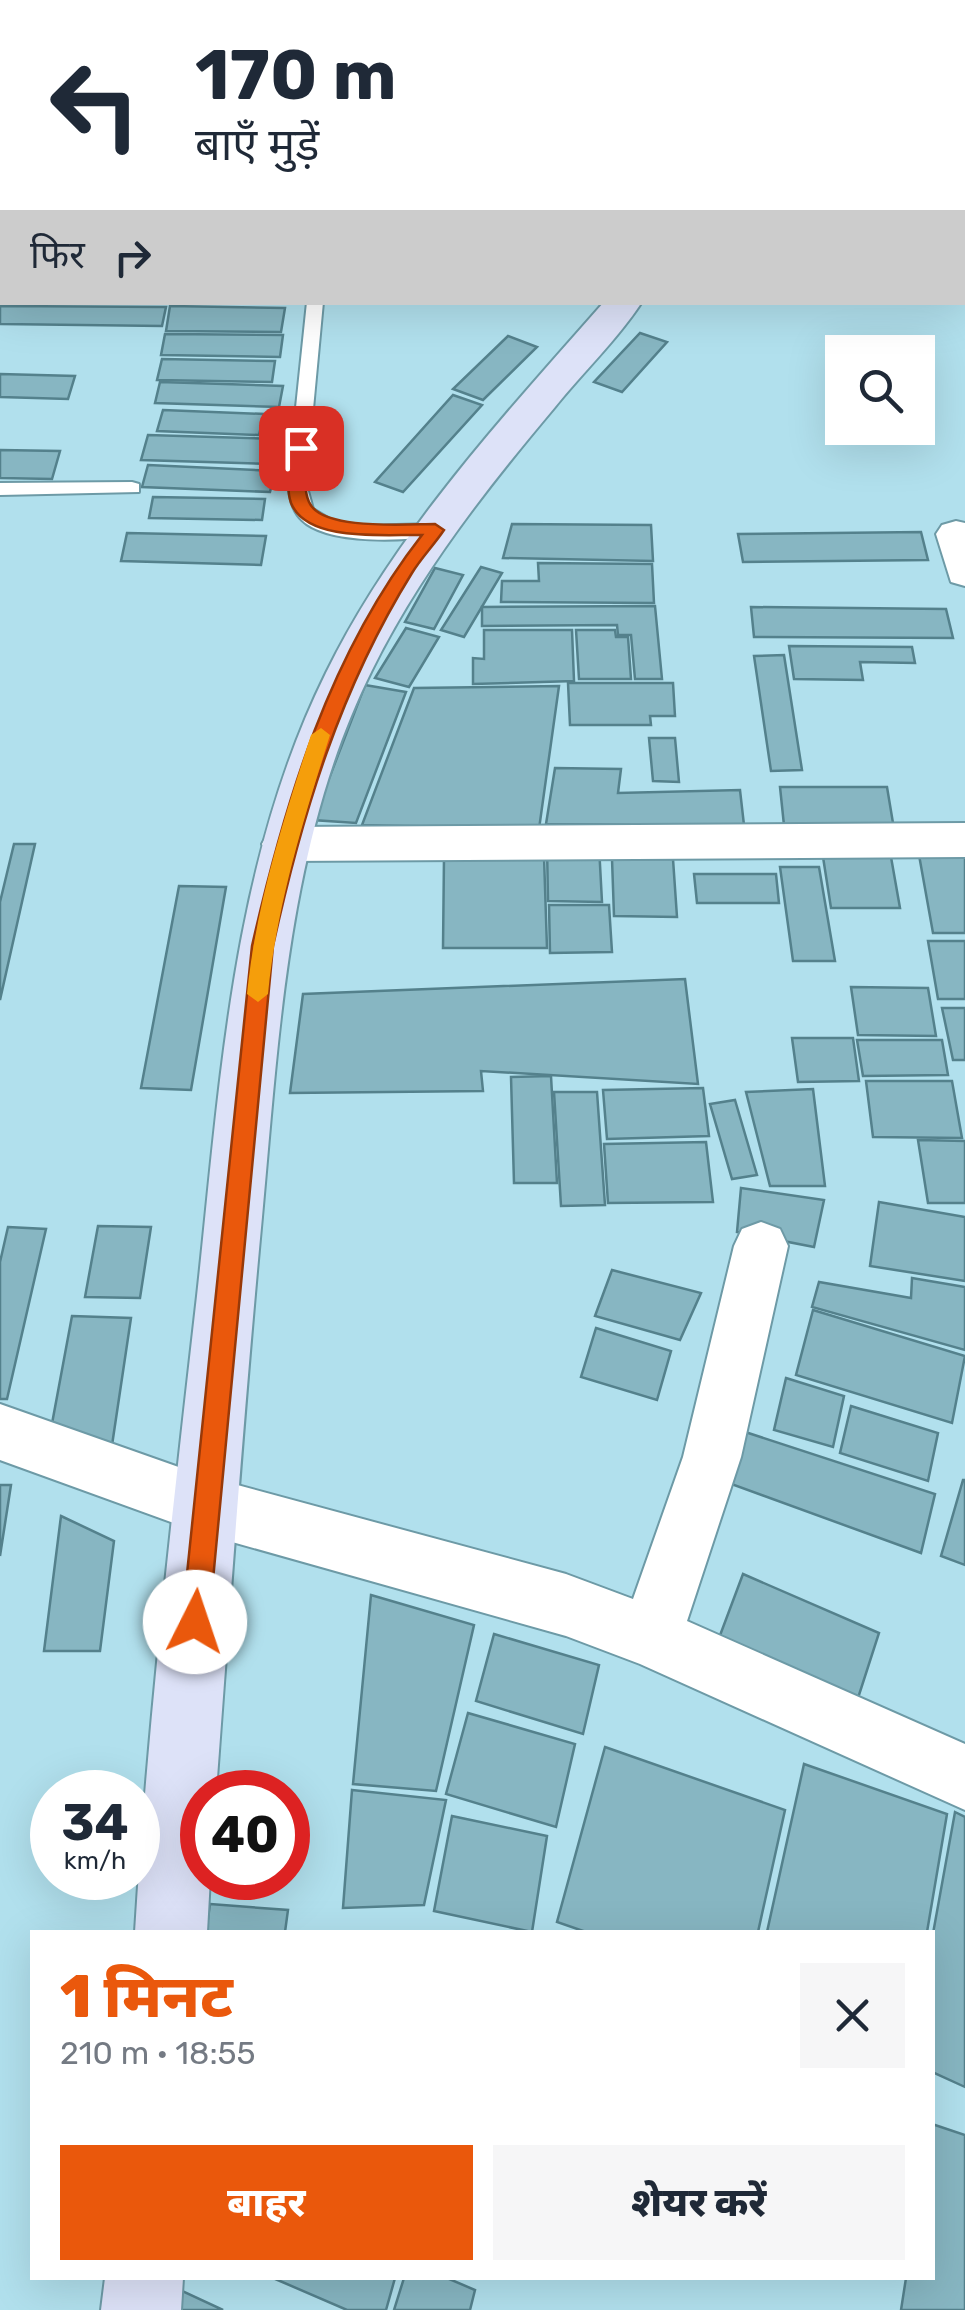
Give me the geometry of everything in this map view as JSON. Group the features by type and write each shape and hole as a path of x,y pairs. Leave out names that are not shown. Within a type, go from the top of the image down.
{"street":[{"path":"171,1930 204,1505 262,946 285,844 319,738 349,672 405,568 487,461 621,305"},
{"path":"285,844 965,840"},
{"path":"651,1637 712,1457 761,1246"},
{"path":"0,1432 204,1505 566,1604 651,1637 965,1777"},
{"path":"141,2310 144,2280"}],"lane":[{"path":"315,305 297,484 300,503 312,519 342,528 435,530"},
{"path":"0,489 132,488"}],"building":[{"path":"0,306 166,307 162,326 0,324"},
{"path":"170,306 285,308 281,332 166,331"},
{"path":"640,333 667,342 622,392 594,382"},
{"path":"165,334 283,335 280,357 161,355"},
{"path":"508,336 537,347 483,400 453,389"},
{"path":"162,359 275,361 272,382 157,380"},
{"path":"0,374 75,376 68,399 0,397"},
{"path":"160,382 283,386 279,407 155,403"},
{"path":"453,395 482,405 403,492 375,482"},
{"path":"163,410 264,414 259,435 157,431"},
{"path":"148,435 277,439 273,464 141,460"},
{"path":"0,450 60,451 52,479 0,478"},
{"path":"148,465 275,471 270,492 142,487"},
{"path":"153,497 265,499 262,520 149,518"},
{"path":"512,524 651,525 653,561 503,558"},
{"path":"921,532 928,560 743,562 738,534"},
{"path":"127,533 266,536 261,565 121,561"},
{"path":"538,563 652,564 654,603 501,602 502,581 539,581"},
{"path":"481,567 502,573 464,637 441,630"},
{"path":"435,568 463,575 434,629 405,622"},
{"path":"655,606 662,679 635,679 631,635 618,635 617,625 482,626 482,607"},
{"path":"751,607 946,609 953,638 754,637"},
{"path":"406,628 439,637 409,687 375,678"},
{"path":"484,630 572,630 574,681 473,684 473,658 484,659"},
{"path":"576,630 615,630 616,637 628,637 631,679 579,679"},
{"path":"789,646 912,647 915,663 860,662 863,680 794,679"},
{"path":"784,655 802,770 771,771 754,656"},
{"path":"568,683 673,683 675,716 650,716 651,725 570,725"},
{"path":"365,685 406,692 356,823 313,820"},
{"path":"559,686 539,829 362,825 414,688"},
{"path":"649,738 675,738 679,782 653,781"},
{"path":"555,768 621,769 618,793 740,790 744,825 546,824"},
{"path":"780,787 887,787 895,835 785,835"},
{"path":"14,844 35,844 0,1000 0,902"},
{"path":"547,846 599,846 602,902 548,901"},
{"path":"965,854 965,933 933,933 919,855"},
{"path":"544,856 547,948 443,948 444,857"},
{"path":"823,857 891,857 900,908 831,908"},
{"path":"612,859 673,859 677,917 614,916"},
{"path":"780,867 819,867 835,961 793,961"},
{"path":"694,874 776,874 779,903 697,903"},
{"path":"179,886 226,887 191,1090 141,1088"},
{"path":"549,905 609,905 612,952 550,953"},
{"path":"928,941 965,941 965,999 938,999"},
{"path":"685,979 698,1084 481,1071 483,1091 290,1093 303,994"},
{"path":"851,987 928,988 936,1036 858,1035"},
{"path":"942,1008 965,1008 965,1060 953,1060"},
{"path":"792,1038 853,1038 859,1081 798,1082"},
{"path":"857,1040 942,1040 948,1075 863,1076"},
{"path":"551,1076 557,1183 514,1183 511,1077"},
{"path":"866,1081 952,1081 962,1138 873,1137"},
{"path":"703,1088 709,1136 607,1139 603,1090"},
{"path":"813,1089 825,1186 770,1186 746,1092"},
{"path":"554,1092 597,1092 605,1205 561,1206"},
{"path":"735,1100 757,1175 732,1179 710,1104"},
{"path":"918,1140 965,1141 965,1203 928,1203"},
{"path":"706,1142 713,1202 608,1203 604,1144"},
{"path":"741,1188 824,1200 814,1247 737,1232"},
{"path":"879,1202 965,1217 965,1281 870,1266"},
{"path":"98,1226 151,1227 140,1298 85,1297"},
{"path":"8,1227 46,1229 7,1399 0,1399 0,1262"},
{"path":"612,1270 701,1293 680,1340 595,1316"},
{"path":"912,1278 965,1287 965,1350 812,1307 819,1282 911,1298"},
{"path":"813,1310 965,1356 952,1423 796,1375"},
{"path":"72,1316 131,1318 111,1452 51,1429"},
{"path":"596,1328 671,1351 657,1400 581,1377"},
{"path":"786,1378 844,1396 833,1447 774,1430"},
{"path":"851,1406 938,1433 928,1481 840,1453"},
{"path":"733,1428 935,1494 921,1553 723,1481"},
{"path":"965,1480 965,1565 941,1556"},
{"path":"0,1485 11,1485 0,1556"},
{"path":"61,1516 114,1541 100,1651 44,1651"},
{"path":"743,1574 879,1633 849,1726 710,1662"},
{"path":"371,1595 474,1625 436,1791 353,1784"},
{"path":"494,1634 599,1665 583,1734 476,1701"},
{"path":"468,1713 575,1744 556,1827 446,1794"},
{"path":"605,1747 785,1810 758,1930 580,1930 557,1922"},
{"path":"804,1764 947,1814 927,1930 767,1930"},
{"path":"352,1790 446,1800 424,1905 343,1908"},
{"path":"955,1812 965,1817 965,2087 935,2073 934,1930"},
{"path":"452,1816 547,1836 532,1930 434,1911"},
{"path":"210,1904 288,1910 285,1930 206,1930"},
{"path":"935,2125 965,2135 965,2310 901,2310 906,2280 935,2280"},
{"path":"278,2280 394,2280 386,2310 347,2310"},
{"path":"403,2280 452,2280 475,2290 470,2310 394,2310"},
{"path":"165,2283 223,2310 162,2310"}],"slow traffic":[{"path":"258,994 262,946 285,844 321,735"}],"route":[{"path":"195,1622 262,946 285,844 319,738 349,672 405,568 435,530 342,528 312,519 300,503 297,484 301,448"}]}
